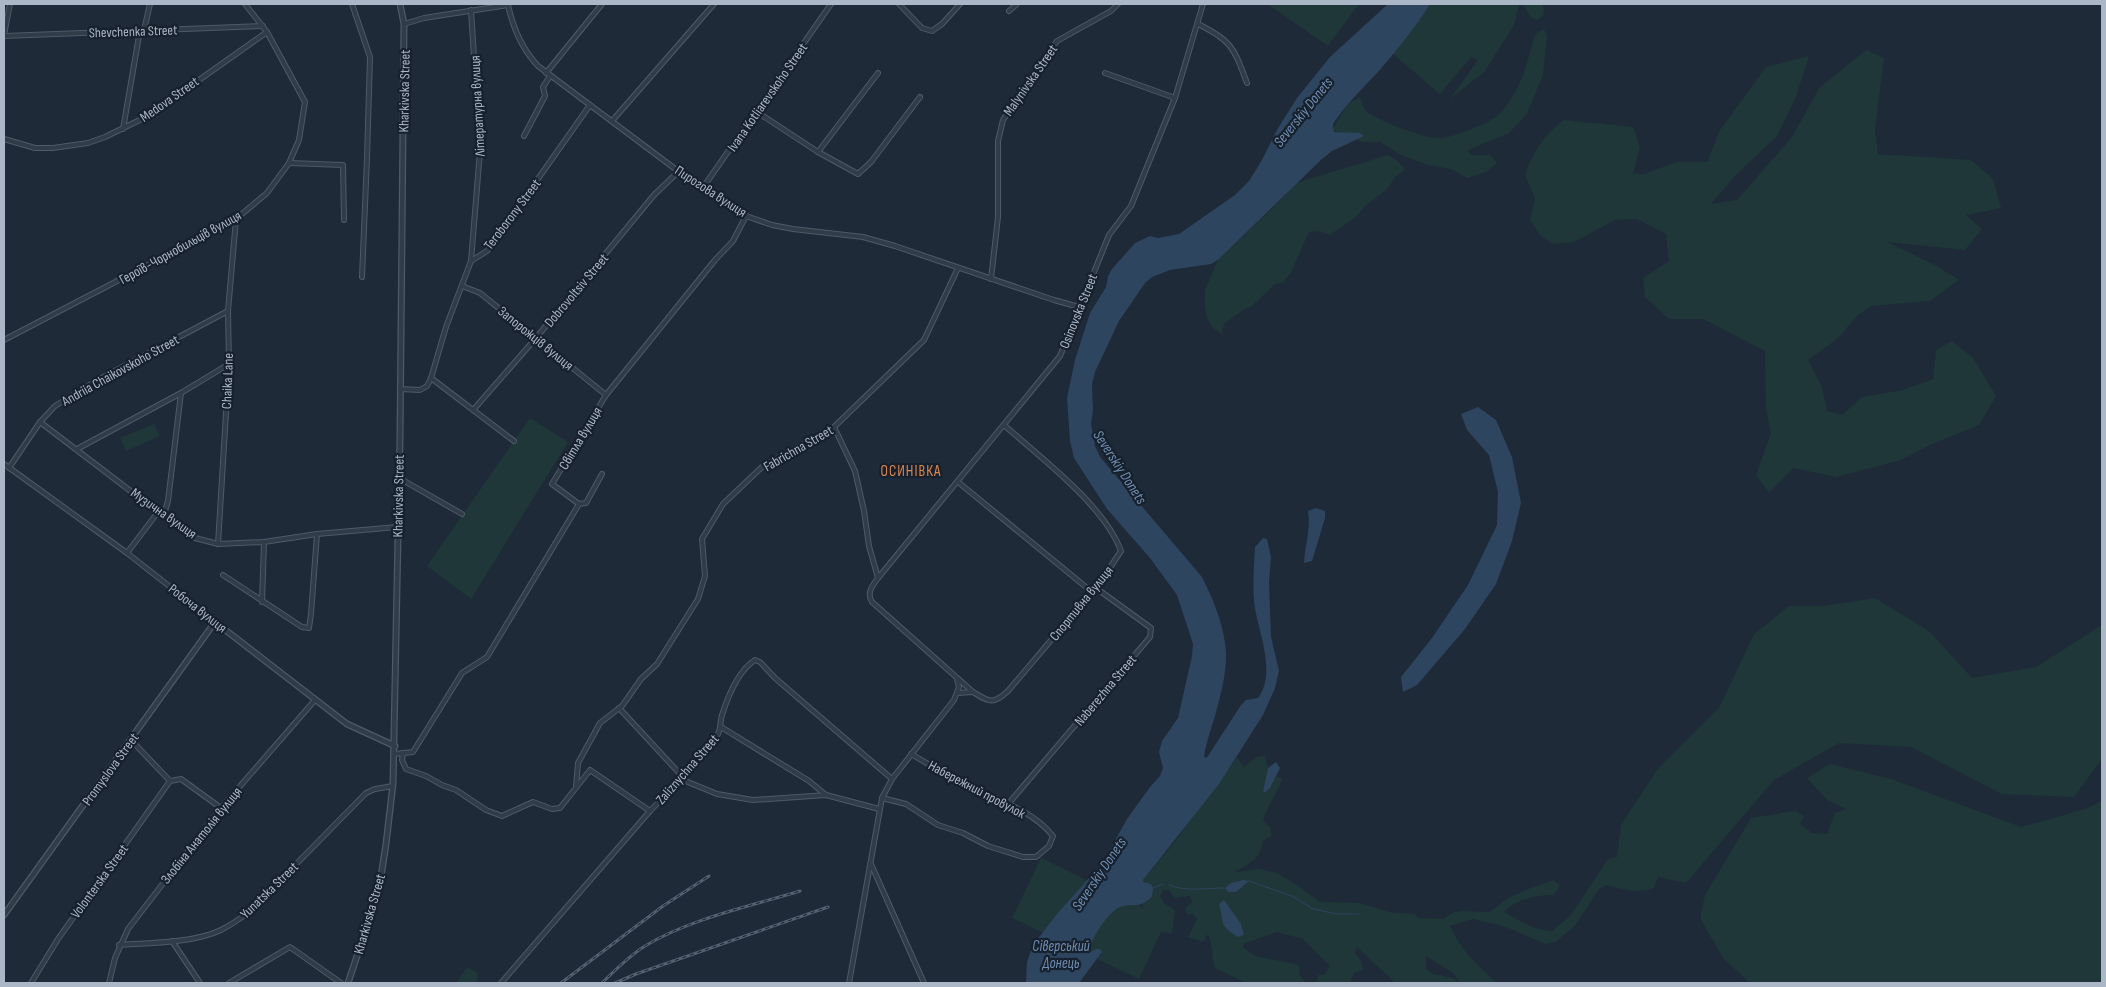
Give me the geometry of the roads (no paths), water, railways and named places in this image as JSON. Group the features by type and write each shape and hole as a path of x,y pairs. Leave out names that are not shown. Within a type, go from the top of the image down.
{"street":[{"path":"4,36 10,4"},
{"path":"123,129 142,30 150,4"},
{"name":"Героїв-Чорнобильців вулиця","path":"4,340 236,219 267,193 289,163 299,140 305,102 266,32 245,4"},
{"path":"352,4 370,57 368,158 362,278"},
{"name":"Kharkivska Street","path":"348,983 379,890 393,786 399,478 404,24 400,4"},
{"name":"Пирогова вулиця","path":"404,24 424,18 507,4 521,44 529,57 548,74 702,189 746,216 793,230 863,238 895,246 991,280 1079,307"},
{"path":"524,136 546,96 543,87 548,74 602,4"},
{"path":"612,121 714,4"},
{"name":"Ivana Kotliarevskoho Street","path":"702,189 831,4"},
{"path":"899,4 922,28 932,31 942,24 960,4"},
{"path":"1008,11 1017,4"},
{"name":"Malynivska Street","path":"991,280 998,217 998,141 1003,120 1057,41 1111,11 1118,4"},
{"name":"Osinovska Street","path":"872,602 869,595 878,578 1060,356 1109,235 1131,206 1175,98 1203,4"},
{"name":"Літературна вулиця","path":"471,10 480,151 471,261"},
{"path":"1198,24 1216,33 1231,45 1247,83"},
{"name":"Shevchenka Street","path":"4,36 262,26"},
{"name":"Medova Street","path":"4,139 34,148 67,147 88,143 123,129 148,116 266,32"},
{"path":"818,152 878,73"},
{"path":"1105,73 1175,98"},
{"path":"757,112 818,152 858,174 862,173 920,97"},
{"name":"Teroborony Street","path":"431,378 446,327 471,261 486,251 590,105"},
{"path":"289,163 343,165 344,220"},
{"name":"Dobrovoltsiv Street","path":"474,409 536,338 654,195 678,171"},
{"name":"Світла вулиця","path":"579,504 552,484 606,395 714,260 733,241 746,216"},
{"name":"Chaika Lane","path":"218,544 229,364 228,312 236,219"},
{"name":"Fabrichna Street","path":"576,787 578,763 600,722 619,708 641,679 657,664 698,599 705,576 702,538 722,504 762,467 834,427 924,340 958,268"},
{"name":"Запорожців вулиця","path":"462,286 480,293 606,395"},
{"name":"Andriia Chaikovskoho Street","path":"9,468 40,422 55,406 96,381 228,312"},
{"path":"77,449 181,394 229,364"},
{"path":"400,389 420,390 427,386 431,378 474,409 514,442"},
{"path":"164,514 168,501 181,394"},
{"name":"Музична вулиця","path":"40,422 195,538 218,544 264,542 317,534 398,527"},
{"name":"Спортивна вулиця","path":"872,602 973,692 990,701 1002,697 1094,590 1120,551 1115,535 1089,502 1004,425"},
{"path":"834,427 855,471 864,511 869,546 878,578"},
{"name":"Робоча вулиця","path":"4,464 127,553 347,724 395,746"},
{"path":"394,754 413,752 462,673 487,657 579,504 586,503 602,474"},
{"path":"399,478 462,514"},
{"name":"Naberezhna Street","path":"958,482 1094,590 1151,628 1150,637 1009,803"},
{"path":"127,553 158,512"},
{"path":"223,575 302,627 309,628 317,534"},
{"path":"262,602 264,542"},
{"name":"Promyslova Street","path":"4,915 215,622"},
{"name":"Zaliznychna Street","path":"501,983 650,811 680,780 681,775 696,762 718,735 722,716 739,677 750,663 757,660 775,678 892,778"},
{"path":"849,983 882,798 892,778 958,694 959,687 956,677"},
{"path":"958,694 973,692"},
{"name":"Злобіна Анатолія вулиця","path":"109,983 119,945 128,929 221,808 315,700"},
{"path":"619,708 681,775"},
{"path":"721,728 809,781 826,795"},
{"path":"131,740 170,781 181,779 221,808"},
{"path":"403,753 402,760 406,769 426,776 442,786 456,790 486,810 502,816 533,802 552,809 560,808 590,770 650,811"},
{"name":"Набережний провулок","path":"882,798 906,804 938,824 988,846 1023,857 1036,857 1049,846 1053,836 1047,829 1009,803 959,782 912,754"},
{"path":"680,780 717,794 753,800 826,795 879,809"},
{"name":"Volonterska Street","path":"31,983 58,939 170,781"},
{"name":"Yunatska Street","path":"119,945 172,941 208,934 236,921 250,911 366,793 375,789 393,786"},
{"path":"870,864 924,983"},
{"path":"172,941 200,983"},
{"path":"229,983 290,947 341,983"}],"water":[{"name":"Сіверський Донець","path":"1388,4 1430,4 1399,47 1349,103 1333,124 1334,132 1360,133 1364,136 1332,151 1322,159 1218,260 1211,264 1170,270 1152,277 1145,283 1119,321 1095,372 1092,384 1093,410 1091,424 1095,446 1100,457 1202,577 1222,626 1226,652 1224,680 1204,757 1208,756 1241,705 1246,700 1258,698 1266,678 1265,655 1255,609 1253,586 1255,547 1263,538 1267,539 1271,557 1269,582 1271,637 1279,671 1275,688 1263,715 1219,784 1143,880 1151,884 1153,888 1152,896 1144,903 1120,907 1110,914 1096,934 1090,947 1090,952 1100,949 1102,952 1079,983 1026,983 1027,962 1033,945 1057,914 1097,869 1106,857 1127,819 1160,776 1163,768 1159,752 1162,741 1178,718 1192,656 1193,644 1177,595 1150,558 1107,509 1074,458 1070,441 1067,398 1075,360 1090,313 1106,287 1108,276 1112,269 1135,243 1150,236 1158,238 1179,234 1235,195 1249,181 1297,98 1330,57"},
{"path":"1478,407 1496,420 1512,457 1521,503 1512,541 1496,584 1465,629 1417,685 1403,692 1401,677 1432,638 1468,585 1497,525 1498,492 1489,455 1467,430 1461,414"},
{"path":"1316,508 1325,511 1325,518 1312,561 1304,563 1309,518 1308,511"},
{"path":"1276,762 1280,768 1270,788 1265,793 1263,791 1268,768"},
{"path":"1243,880 1249,881 1236,892 1228,892 1225,888 1231,883"},
{"path":"1224,900 1241,924 1244,935 1238,937 1225,926 1219,904"}],"waterway":[{"path":"1249,881 1292,896 1313,909 1337,914 1359,914"},
{"path":"1153,888 1163,884"},
{"path":"1169,885 1189,889 1225,888"}],"railway":[{"path":"561,983 663,906 709,876"},
{"path":"602,983 633,954 662,936 721,914 800,891"},
{"path":"615,983 828,907"}],"district":[{"name":"ОСИНІВКА","path":"911,471"}],"water label":[{"name":"Severskiy Donets","path":"1303,112"},
{"name":"Severskiy Donets","path":"1120,467"},
{"name":"Severskiy Donets","path":"1099,874"}]}
